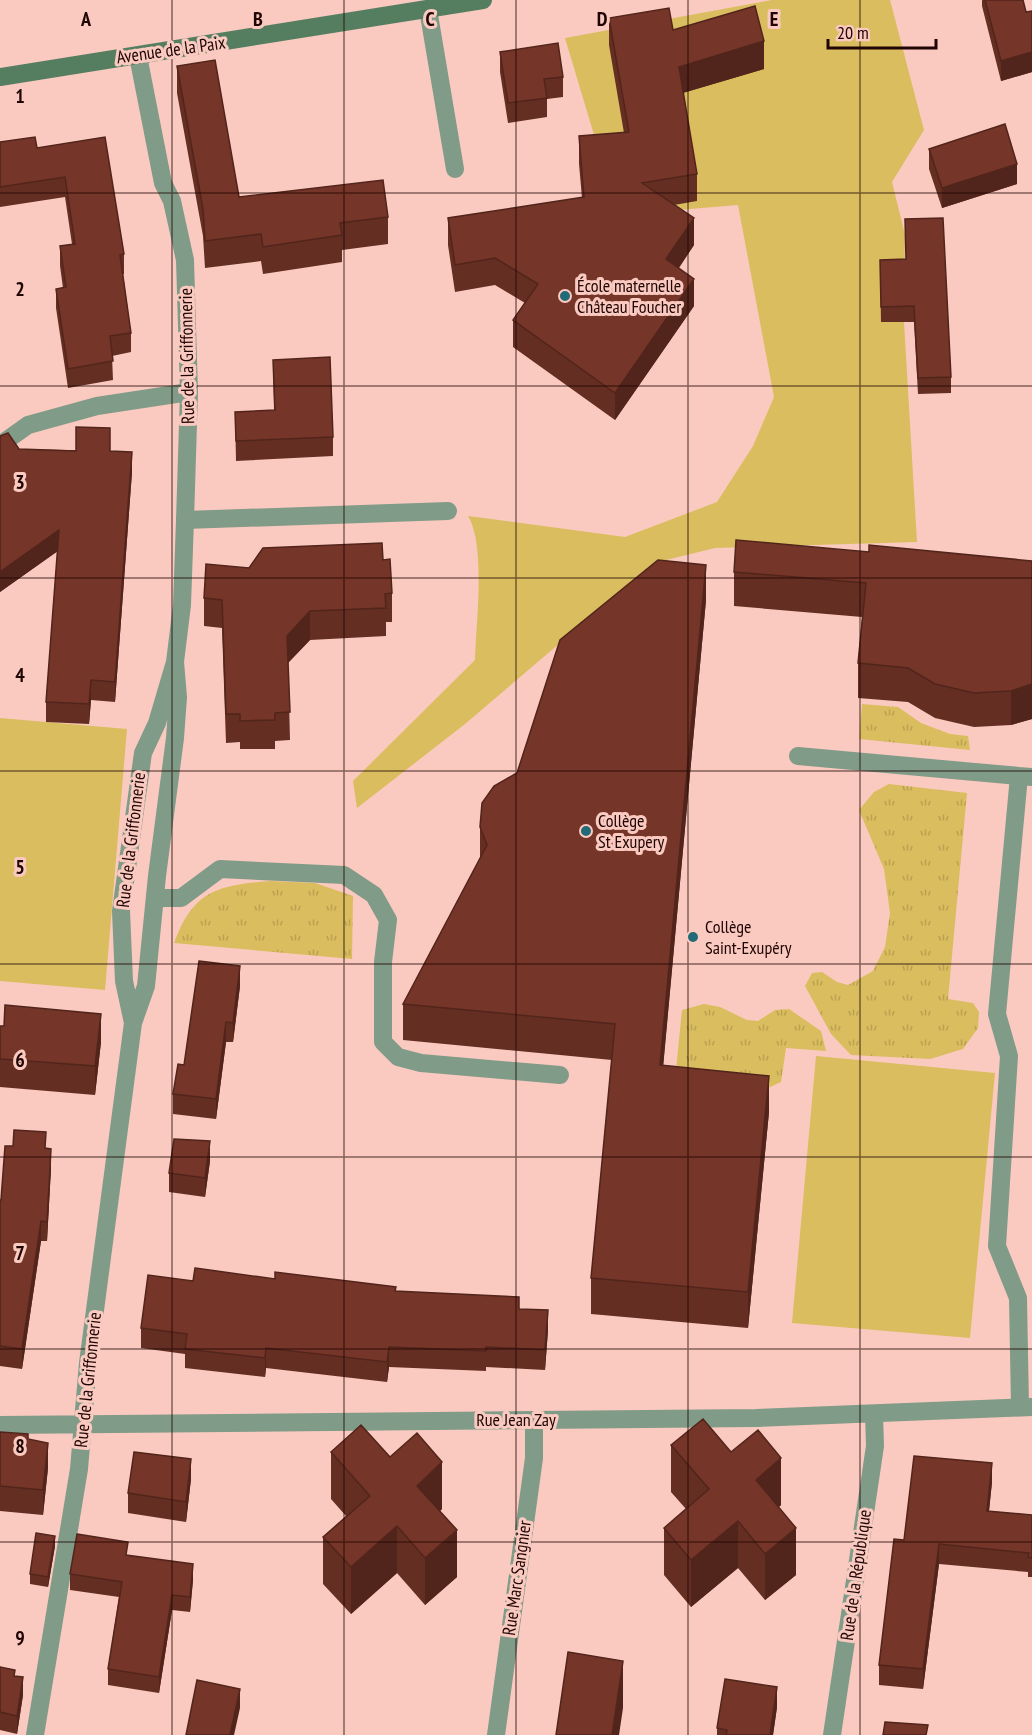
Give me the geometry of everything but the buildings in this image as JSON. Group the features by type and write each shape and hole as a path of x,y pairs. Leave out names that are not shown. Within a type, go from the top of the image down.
{"main road":[{"name":"Avenue de la Paix","path":"0,77 483,0"}],"street":[{"path":"428,9 455,169"},
{"name":"Rue de la Griffonnerie","path":"134,1023 124,981 121,911 129,838 143,753 157,723 175,662 182,605 189,392 185,260 172,201 163,183 138,56"},
{"path":"0,445 28,425 85,409 189,392"},
{"path":"185,520 448,511"},
{"name":"Rue de la Griffonnerie","path":"35,1735 79,1469 81,1424 134,1023 146,986 175,738 178,697 175,662"},
{"path":"798,756 1026,777 997,1014 1009,1056 996,1246 1018,1298 1026,1407"},
{"path":"155,898 181,898 220,869 344,876 374,895 388,920 383,962 383,1042 398,1057 421,1063 560,1075"},
{"name":"Rue Jean Zay","path":"0,1425 534,1421 874,1414 1026,1407"},
{"name":"Rue de la République","path":"832,1735 875,1446 874,1414"},
{"name":"Rue Marc Sangnier","path":"496,1735 534,1458 534,1421"}],"green space":[{"path":"772,0 890,0 924,130 892,182 905,235 904,322 917,542 715,548 654,563 465,724 357,808 353,781 475,660 478,565 474,529 468,516 625,537 717,502 753,446 774,397 738,205 618,215 565,38"},
{"path":"862,704 898,707 921,723 950,734 968,736 970,750 859,739"},
{"path":"0,718 127,729 105,990 0,981"},
{"path":"889,784 967,793 948,999 973,1003 979,1012 978,1028 963,1049 930,1059 851,1055 831,1034 805,986 812,973 822,972 837,982 848,985 873,971 885,947 890,913 884,869 859,810 874,792"},
{"path":"270,881 315,883 353,896 352,959 174,943 190,912 209,894 235,885"},
{"path":"704,1004 720,1007 747,1020 758,1021 775,1010 789,1009 821,1031 826,1051 786,1048 781,1082 740,1101 676,1070 682,1010"},
{"path":"816,1056 995,1073 970,1338 792,1323"}],"place":[{"name":"École maternelle Château Foucher","path":"565,296"},
{"name":"Collège St Exupery","path":"586,831"},
{"name":"Collège Saint-Exupéry","path":"693,937"}]}
